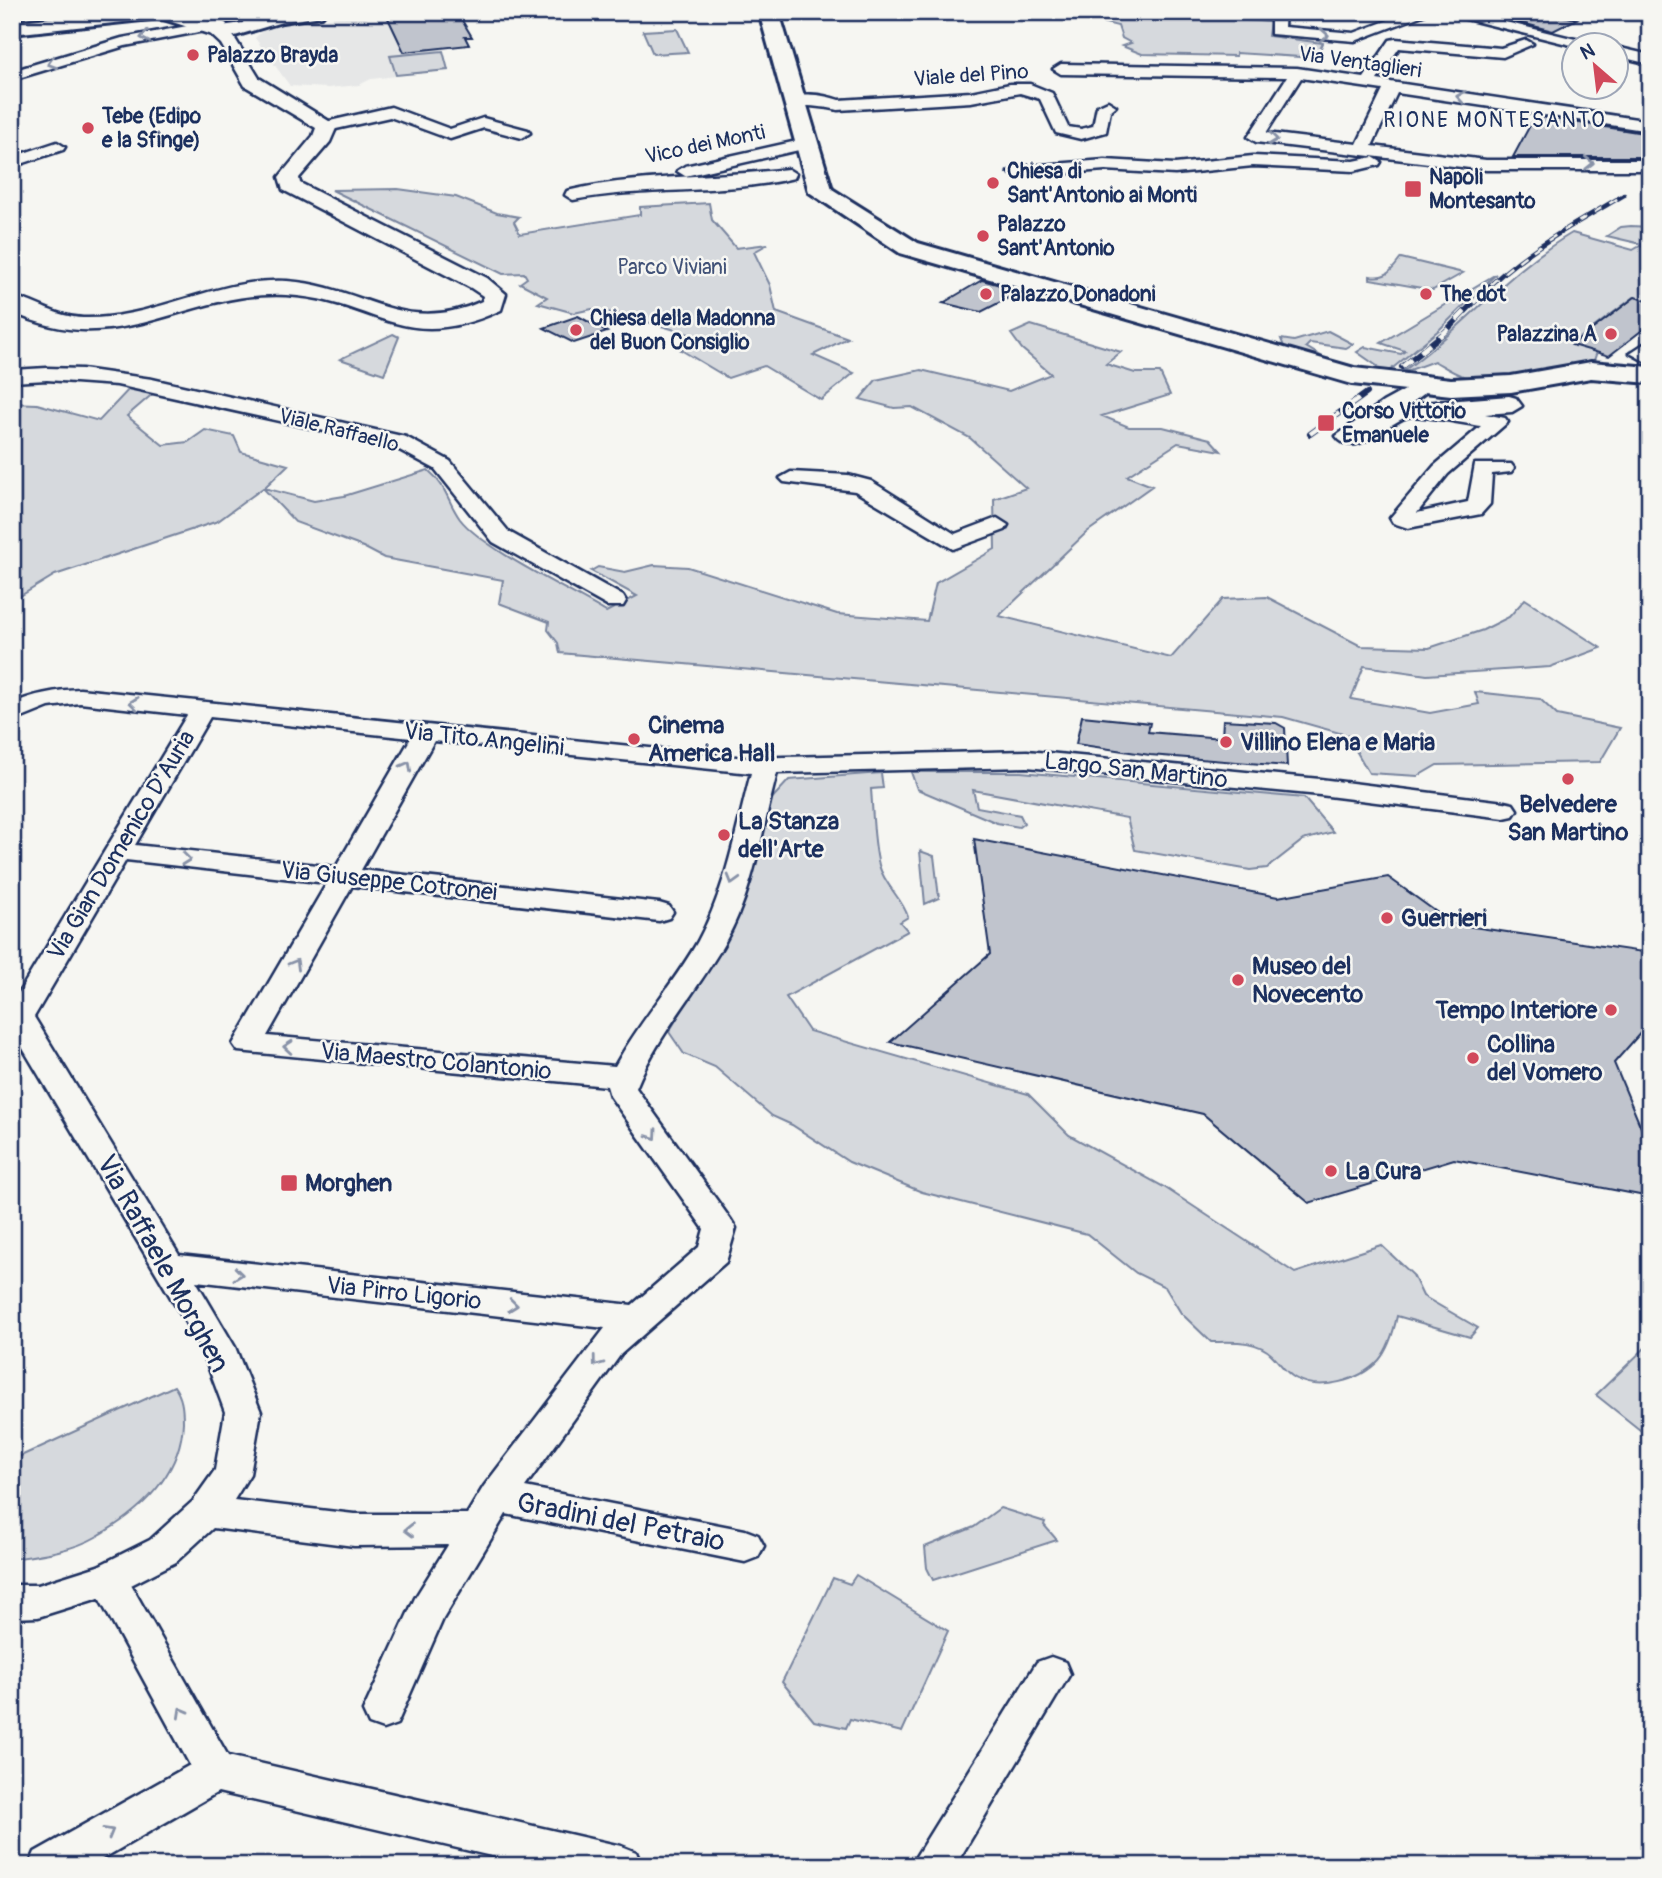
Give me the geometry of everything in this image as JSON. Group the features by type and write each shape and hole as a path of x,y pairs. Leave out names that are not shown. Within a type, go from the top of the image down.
{"main road":[{"path":"12,28 160,12 232,25 315,12"},
{"path":"769,12 817,184 827,199 909,248 1352,376 1414,385 1496,385 1591,370 1650,375"}],"street":[{"path":"1278,12 1276,31 1356,37 1424,12"},
{"path":"1356,37 1376,12"},
{"path":"1445,12 1560,38"},
{"path":"12,76 122,42 232,25 228,41 250,80 327,125 391,112 450,134 483,123 522,133"},
{"path":"1368,83 1395,43 1503,53 1526,44"},
{"path":"1630,55 1650,60"},
{"path":"1094,69 1083,56 1309,60 1256,137 1411,157 1528,166 1650,164"},
{"name":"Via Ventaglieri","path":"1061,69 1300,74 1650,127"},
{"path":"1363,149 1392,87"},
{"name":"Viale del Pino","path":"793,101 825,100 838,105 974,97 992,92 1031,89 1046,96 1062,130 1076,134 1100,129 1103,109 1108,106"},
{"path":"12,303 47,319 81,324 108,323 236,292 270,288 332,294 426,325 466,320 493,305 495,294 485,287 290,186 289,177 323,138 327,125"},
{"name":"Vico dei Monti","path":"615,187 618,184 806,145"},
{"path":"12,162 57,147"},
{"path":"1016,173 1105,165 1175,169 1253,161 1354,166 1411,157"},
{"path":"573,195 615,187 733,181 788,174"},
{"path":"1650,346 1640,354 1650,358"},
{"name":"Viale Raffaello","path":"12,376 33,374 127,380 344,428 419,451 446,468 487,524 501,537 614,601"},
{"path":"1414,385 1415,393 1390,406 1346,436 1354,439 1382,420 1405,410 1509,402 1512,406 1429,413 1498,422 1441,470 1401,518 1408,521 1473,509 1479,504 1482,468 1504,468"},
{"path":"792,478 848,481 863,486 953,542 997,525"},
{"name":"Via Tito Angelini","path":"12,715 38,701 56,697 766,767"},
{"name":"Via Gian Domenico D'Auria","path":"19,1017 202,710"},
{"path":"345,876 426,733"},
{"name":"Largo San Martino","path":"766,767 1027,759 1320,787 1504,810"},
{"path":"383,1711 428,1610 497,1497 609,1345 714,1253 720,1228 621,1089 624,1077 642,1044 673,1002 722,918 766,767"},
{"name":"Via Giuseppe Cotronei","path":"118,851 659,912"},
{"name":"Via Maestro Colantonio","path":"345,876 248,1044 624,1077"},
{"name":"Via Raffaele Morghen","path":"12,1602 38,1601 108,1579 163,1551 206,1512 232,1474 243,1412 218,1347 19,1017"},
{"name":"Via Pirro Ligorio","path":"170,1266 638,1320"},
{"name":"Gradini del Petraio","path":"497,1497 745,1546"},
{"path":"206,1512 354,1530 478,1529"},
{"path":"108,1579 215,1772"},
{"path":"931,1866 1051,1674"},
{"path":"50,1866 215,1772 621,1866"}],"shaded area":[{"path":"386,12 494,14 461,17 472,37 442,48 448,70 371,79 359,85 328,88 290,86 255,38 265,28 277,24 363,14 368,20 388,18"}],"green space":[{"path":"1149,12 1270,22 1268,36 1323,43 1316,58 1236,53 1236,56 1142,54 1122,46 1131,43 1122,38 1118,26 1068,14"},
{"path":"677,29 688,52 653,54 643,31"},
{"path":"443,51 448,70 396,75 390,56"},
{"name":"Parco Viviani","path":"398,189 456,197 497,213 519,217 514,222 520,234 640,215 640,207 709,203 712,220 736,248 768,244 754,252 770,285 776,312 848,338 813,355 854,373 821,400 764,366 728,378 681,350 686,348 681,344 696,338 692,335 628,316 592,309 574,313 538,303 547,297 520,283 527,278 524,273 503,274 332,190"},
{"path":"1621,227 1650,227 1650,246 1607,236"},
{"path":"1572,233 1633,250 1640,246 1650,248 1650,302 1634,297 1572,344 1597,352 1593,363 1475,378 1459,375 1434,361 1399,374 1443,340 1526,265"},
{"path":"1401,258 1463,273 1433,290 1370,279 1370,276 1388,273"},
{"path":"1496,274 1440,329 1388,372 1375,369 1377,366 1357,352 1365,347 1401,354 1405,351 1381,343"},
{"path":"1031,325 1121,352 1106,364 1135,373 1160,373 1170,395 1102,416 1129,427 1163,427 1210,439 1221,451 1178,443 1127,476 1152,486 1087,532 999,616 1171,658 1223,599 1267,597 1361,646 1429,648 1483,630 1509,617 1525,599 1601,648 1550,667 1427,675 1364,666 1351,699 1430,713 1479,704 1475,692 1540,699 1557,715 1620,728 1600,762 1437,765 1418,776 1369,773 1347,735 1283,717 560,653 558,643 548,630 549,622 499,603 503,580 384,558 363,547 295,522 263,488 218,521 55,575 12,601 12,578 15,576 12,573 12,403 37,404 99,421 130,388 156,391 127,416 163,445 188,442 205,430 234,436 241,452 288,465 264,488 314,501 344,496 428,470 471,531 507,556 606,612 637,596 591,571 598,567 625,572 654,565 688,567 837,614 927,621 936,583 995,549 994,499 1026,488 970,438 912,407 894,408 860,399 876,380 921,370 1009,391 1051,374 1022,349 1011,334"},
{"path":"1328,331 1353,344 1346,348 1310,343 1306,347 1326,359 1285,349 1281,339 1294,341"},
{"path":"393,334 399,337 384,374 340,359"},
{"path":"911,772 1021,772 1304,798 1333,832 1303,840 1267,868 1250,870 1135,850 1127,818 973,790 977,807 1020,815 1024,823 1019,827 997,823 917,789"},
{"path":"881,773 883,788 871,789 877,856 881,872 906,910 908,917 900,922 908,931 786,997 809,1031 1028,1094 1069,1135 1164,1187 1295,1273 1381,1245 1413,1275 1423,1296 1478,1328 1470,1337 1397,1316 1386,1350 1371,1367 1339,1382 1305,1382 1291,1376 1272,1355 1259,1346 1243,1342 1211,1342 1181,1313 1165,1287 1136,1273 1087,1234 922,1192 849,1162 792,1125 772,1116 715,1067 684,1054 669,1032 726,935 766,805 789,780"},
{"path":"920,851 934,856 939,898 925,904"},
{"path":"1650,1343 1650,1438 1596,1395"},
{"path":"174,1386 182,1407 180,1441 175,1459 166,1475 142,1504 87,1542 55,1552 12,1559 12,1460"},
{"path":"1000,1508 1045,1522 1044,1525 1057,1540 933,1580 927,1568 925,1547 974,1527"},
{"path":"856,1575 948,1631 902,1732 850,1719 846,1728 814,1721 782,1682 833,1578 850,1584"}],"building":[{"path":"457,12 472,37 465,37 469,45 404,52 387,16"},
{"path":"1499,12 1569,12 1563,16 1577,19 1553,31 1498,17"},
{"path":"1535,116 1650,134 1650,157 1513,157"},
{"name":"Palazzo Donadoni","path":"982,280 1022,291 981,312 943,303"},
{"name":"Palazzina A","path":"1635,297 1650,302 1650,324 1609,356 1572,345"},
{"name":"Chiesa della Madonna del Buon Consiglio","path":"578,316 607,332 574,343 544,328"},
{"path":"1082,716 1150,723 1148,732 1222,738 1223,720 1276,723 1285,728 1287,766 1150,755 1076,744"},
{"path":"974,839 1278,897 1388,877 1453,924 1650,953 1650,1022 1614,1063 1650,1149 1650,1197 1454,1159 1309,1203 1203,1114 890,1042 990,954"}],"railway":[{"path":"1478,297 1529,254 1624,195"},
{"path":"1402,367 1445,332 1480,296"},
{"path":"1310,434 1367,393"}],"place":[{"name":"Palazzo Brayda","path":"193,55"},
{"name":"Tebe (Edipo e la Sfinge)","path":"88,128"},
{"name":"Chiesa di Sant'Antonio ai Monti","path":"993,183"},
{"name":"Napoli Montesanto","path":"1413,189"},
{"name":"Palazzo Sant'Antonio","path":"983,236"},
{"name":"Palazzo Donadoni","path":"986,294"},
{"name":"The dot","path":"1426,294"},
{"name":"Chiesa della Madonna del Buon Consiglio","path":"576,330"},
{"name":"Palazzina A","path":"1611,334"},
{"name":"Corso Vittorio Emanuele","path":"1326,423"},
{"name":"Cinema America Hall","path":"634,739"},
{"name":"Villino Elena e Maria","path":"1226,742"},
{"name":"Belvedere San Martino","path":"1568,779"},
{"name":"La Stanza dell'Arte","path":"724,835"},
{"name":"Guerrieri","path":"1387,918"},
{"name":"Museo del Novecento","path":"1238,980"},
{"name":"Tempo Interiore","path":"1611,1010"},
{"name":"Collina del Vomero","path":"1473,1058"},
{"name":"La Cura","path":"1331,1171"},
{"name":"Morghen","path":"289,1183"}],"district":[{"name":"RIONE MONTESANTO","path":"1495,120"}]}
